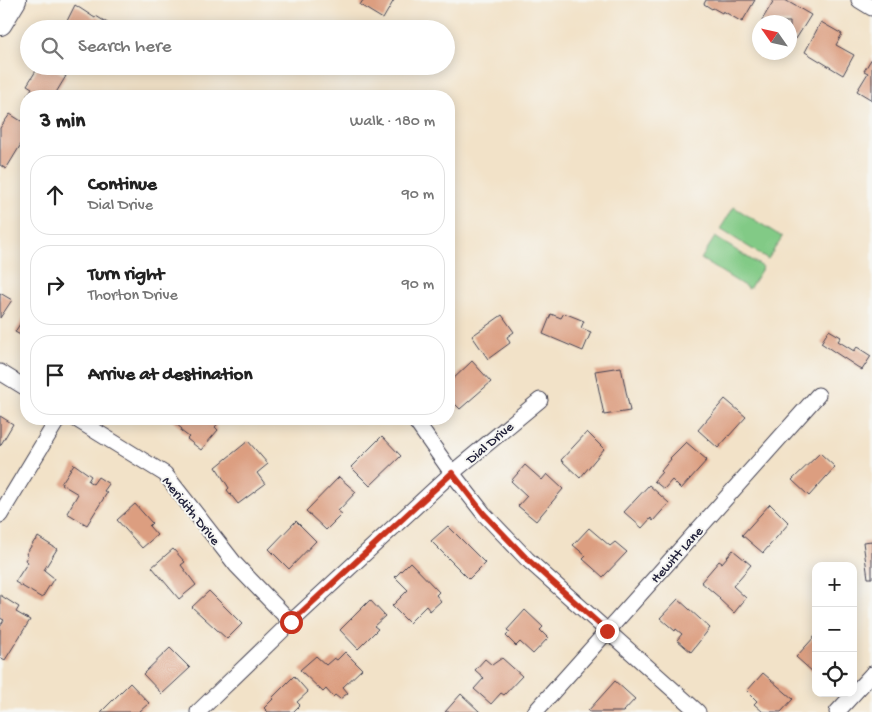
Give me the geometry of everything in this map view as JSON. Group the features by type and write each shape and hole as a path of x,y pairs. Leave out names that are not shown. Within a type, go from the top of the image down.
{"main road":[{"path":"0,23 14,0"}],"street":[{"path":"859,0 872,8"},
{"path":"0,372 20,384"},
{"name":"Hewitt Lane","path":"535,712 818,395"},
{"name":"Dial Drive","path":"198,712 291,622 452,473 540,400"},
{"path":"0,515 54,425"},
{"name":"Meridith Drive","path":"86,425 165,474 236,565 291,622"},
{"path":"418,425 484,514 527,559 698,712"},
{"path":"837,712 872,674"}],"green space":[{"path":"734,207 782,237 768,259 720,229"},
{"path":"715,237 763,267 749,289 701,259"}],"building":[{"path":"363,0 394,0 383,19 360,5"},
{"path":"706,0 755,0 742,22 723,11 722,13 712,9 704,4"},
{"path":"774,0 785,0 811,15 797,37 797,15 765,15"},
{"path":"75,5 95,18 96,16 103,20 68,20"},
{"path":"821,22 842,34 836,45 854,55 843,75 805,52"},
{"path":"872,58 872,100 857,91 868,73 864,71"},
{"path":"33,75 66,76 58,90 31,90 32,88 27,85"},
{"path":"10,114 20,120 20,146 6,169 0,165 0,128"},
{"path":"0,293 12,300 0,318"},
{"path":"564,313 584,321 581,328 591,332 583,351 543,334 551,314 561,318"},
{"path":"502,315 514,332 507,337 510,343 488,359 472,336"},
{"path":"20,324 20,335 15,332"},
{"path":"829,330 841,337 838,341 854,351 857,347 871,356 862,370 821,343"},
{"path":"472,361 491,382 460,409 455,404 455,377"},
{"path":"621,367 630,411 604,415 595,371"},
{"path":"725,399 746,417 718,448 698,430"},
{"path":"0,416 13,424 0,446"},
{"path":"177,425 217,425 215,427 218,430 201,450 187,439 189,437 181,431 182,429"},
{"path":"587,432 604,449 580,478 561,460"},
{"path":"382,436 401,456 370,486 351,467"},
{"path":"248,441 268,464 257,473 265,484 238,504 227,490 229,488 216,467"},
{"path":"686,442 707,460 681,489 672,480 664,489 654,481 670,458"},
{"path":"820,453 835,467 809,496 792,480"},
{"path":"74,464 91,476 88,481 93,484 98,477 109,484 104,491 107,493 87,525 67,513 78,494 61,484"},
{"path":"525,465 542,480 547,474 563,489 536,521 518,506 527,496 511,481"},
{"path":"339,477 356,492 338,511 342,514 326,530 306,511"},
{"path":"649,485 669,503 653,521 651,518 642,528 624,512"},
{"path":"135,504 152,523 149,526 157,535 142,548 117,520"},
{"path":"770,504 789,523 763,553 742,535"},
{"path":"296,521 316,541 289,569 269,549"},
{"path":"448,526 485,563 469,579 431,541"},
{"path":"589,528 610,546 615,542 627,552 603,577 583,559 586,556 573,545"},
{"path":"38,537 57,549 44,570 54,578 42,598 15,582 28,562 25,560 28,555 26,554"},
{"path":"872,541 872,578 868,578 863,542"},
{"path":"173,549 185,562 181,565 196,585 179,599 152,567"},
{"path":"733,550 751,565 733,586 746,598 734,613 701,582 719,561 722,563"},
{"path":"410,562 439,592 436,595 441,601 430,611 426,606 409,623 392,606 408,590 395,577"},
{"path":"209,591 242,624 227,639 192,607"},
{"path":"0,595 19,607 16,612 30,620 5,660 0,657 0,626 4,620 0,618"},
{"path":"678,599 710,628 691,652 677,640 682,634 676,629 675,631 660,618"},
{"path":"370,600 385,616 374,626 378,629 358,649 340,630"},
{"path":"525,610 543,627 540,630 548,638 533,654 520,642 516,646 506,636 510,632 507,630"},
{"path":"812,639 812,671 796,657"},
{"path":"170,648 190,668 162,694 143,674"},
{"path":"345,652 362,669 343,687 348,693 340,699 335,695 333,697 326,689 323,692 300,670 316,656 326,665 334,658 337,660"},
{"path":"502,658 522,676 504,695 501,693 491,704 474,689 484,678 475,670 485,659 492,665"},
{"path":"763,673 793,699 781,712 763,712 754,704 757,701 747,691"},
{"path":"294,676 308,692 297,702 300,705 293,712 268,712 264,708"},
{"path":"615,681 635,699 623,712 588,711"},
{"path":"130,683 149,703 139,712 101,712"},
{"path":"461,694 480,712 445,712"}],"route":[{"path":"291,622 452,473 484,514 527,559 607,631"}]}
